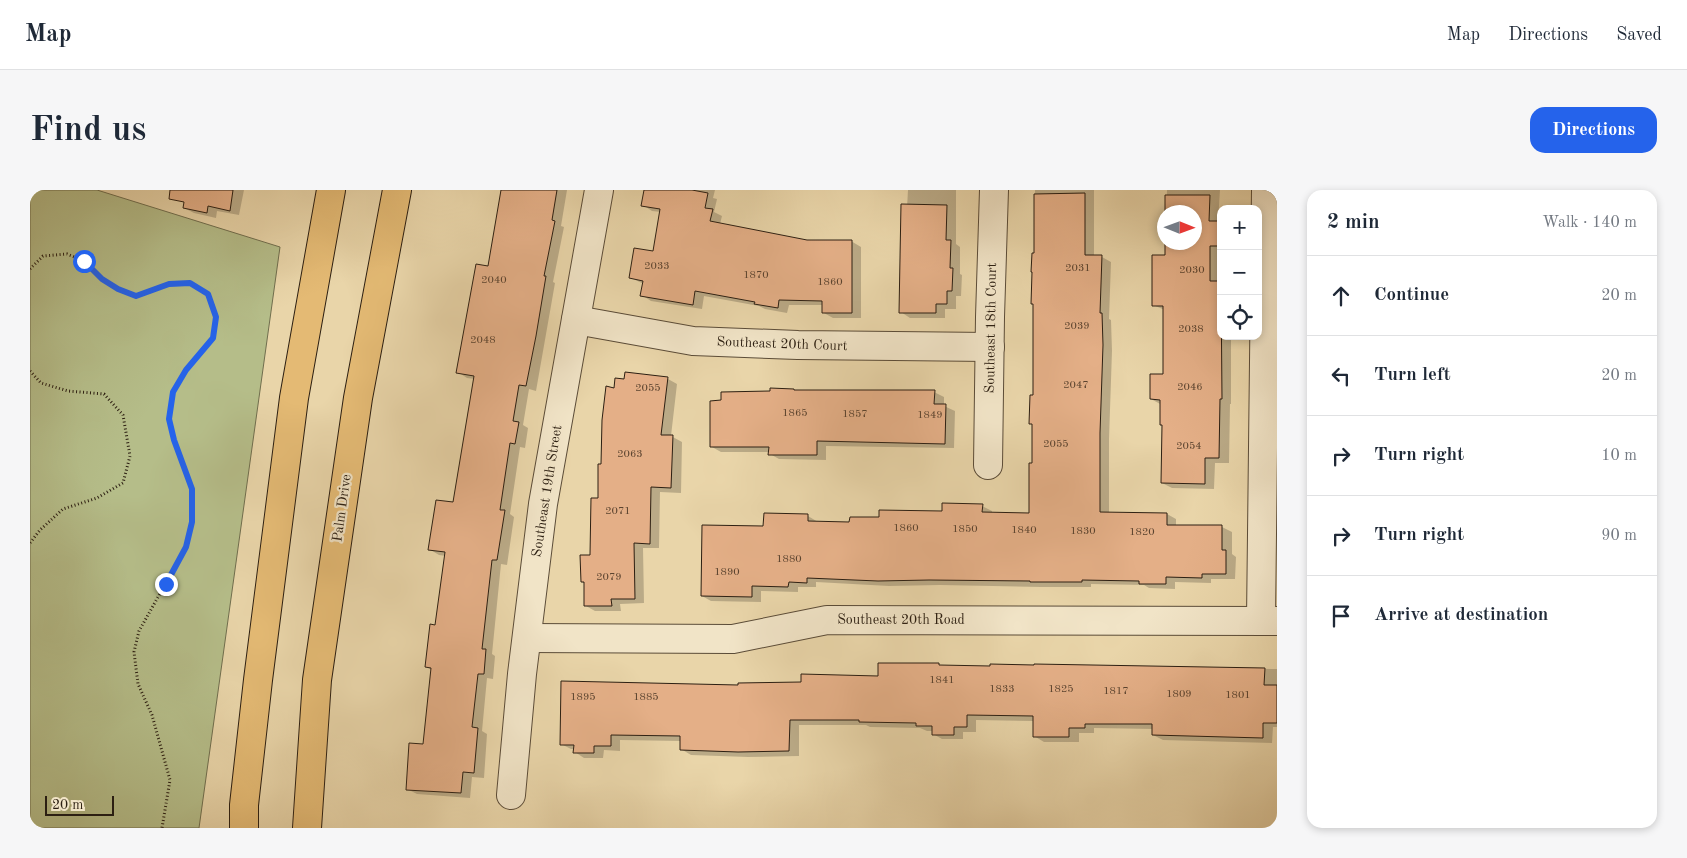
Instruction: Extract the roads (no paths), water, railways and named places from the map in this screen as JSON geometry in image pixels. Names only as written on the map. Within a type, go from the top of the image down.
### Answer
[{"type":"main road","points":[[244,828],[244,805],[258,680],[293,408],[331,190]]},
{"type":"main road","name":"Palm Drive","points":[[308,828],[317,680],[358,398],[397,190]]},
{"type":"street","name":"Southeast 19th Street","points":[[511,795],[543,504],[599,190]]},
{"type":"street","name":"Southeast 18th Court","points":[[988,465],[994,190]]},
{"type":"street","points":[[1266,190],[1270,466],[1269,621]]},
{"type":"street","name":"Southeast 20th Court","points":[[576,320],[693,341],[798,345],[990,347]]},
{"type":"street","name":"Southeast 20th Road","points":[[527,638],[733,639],[826,620],[1269,621]]}]
